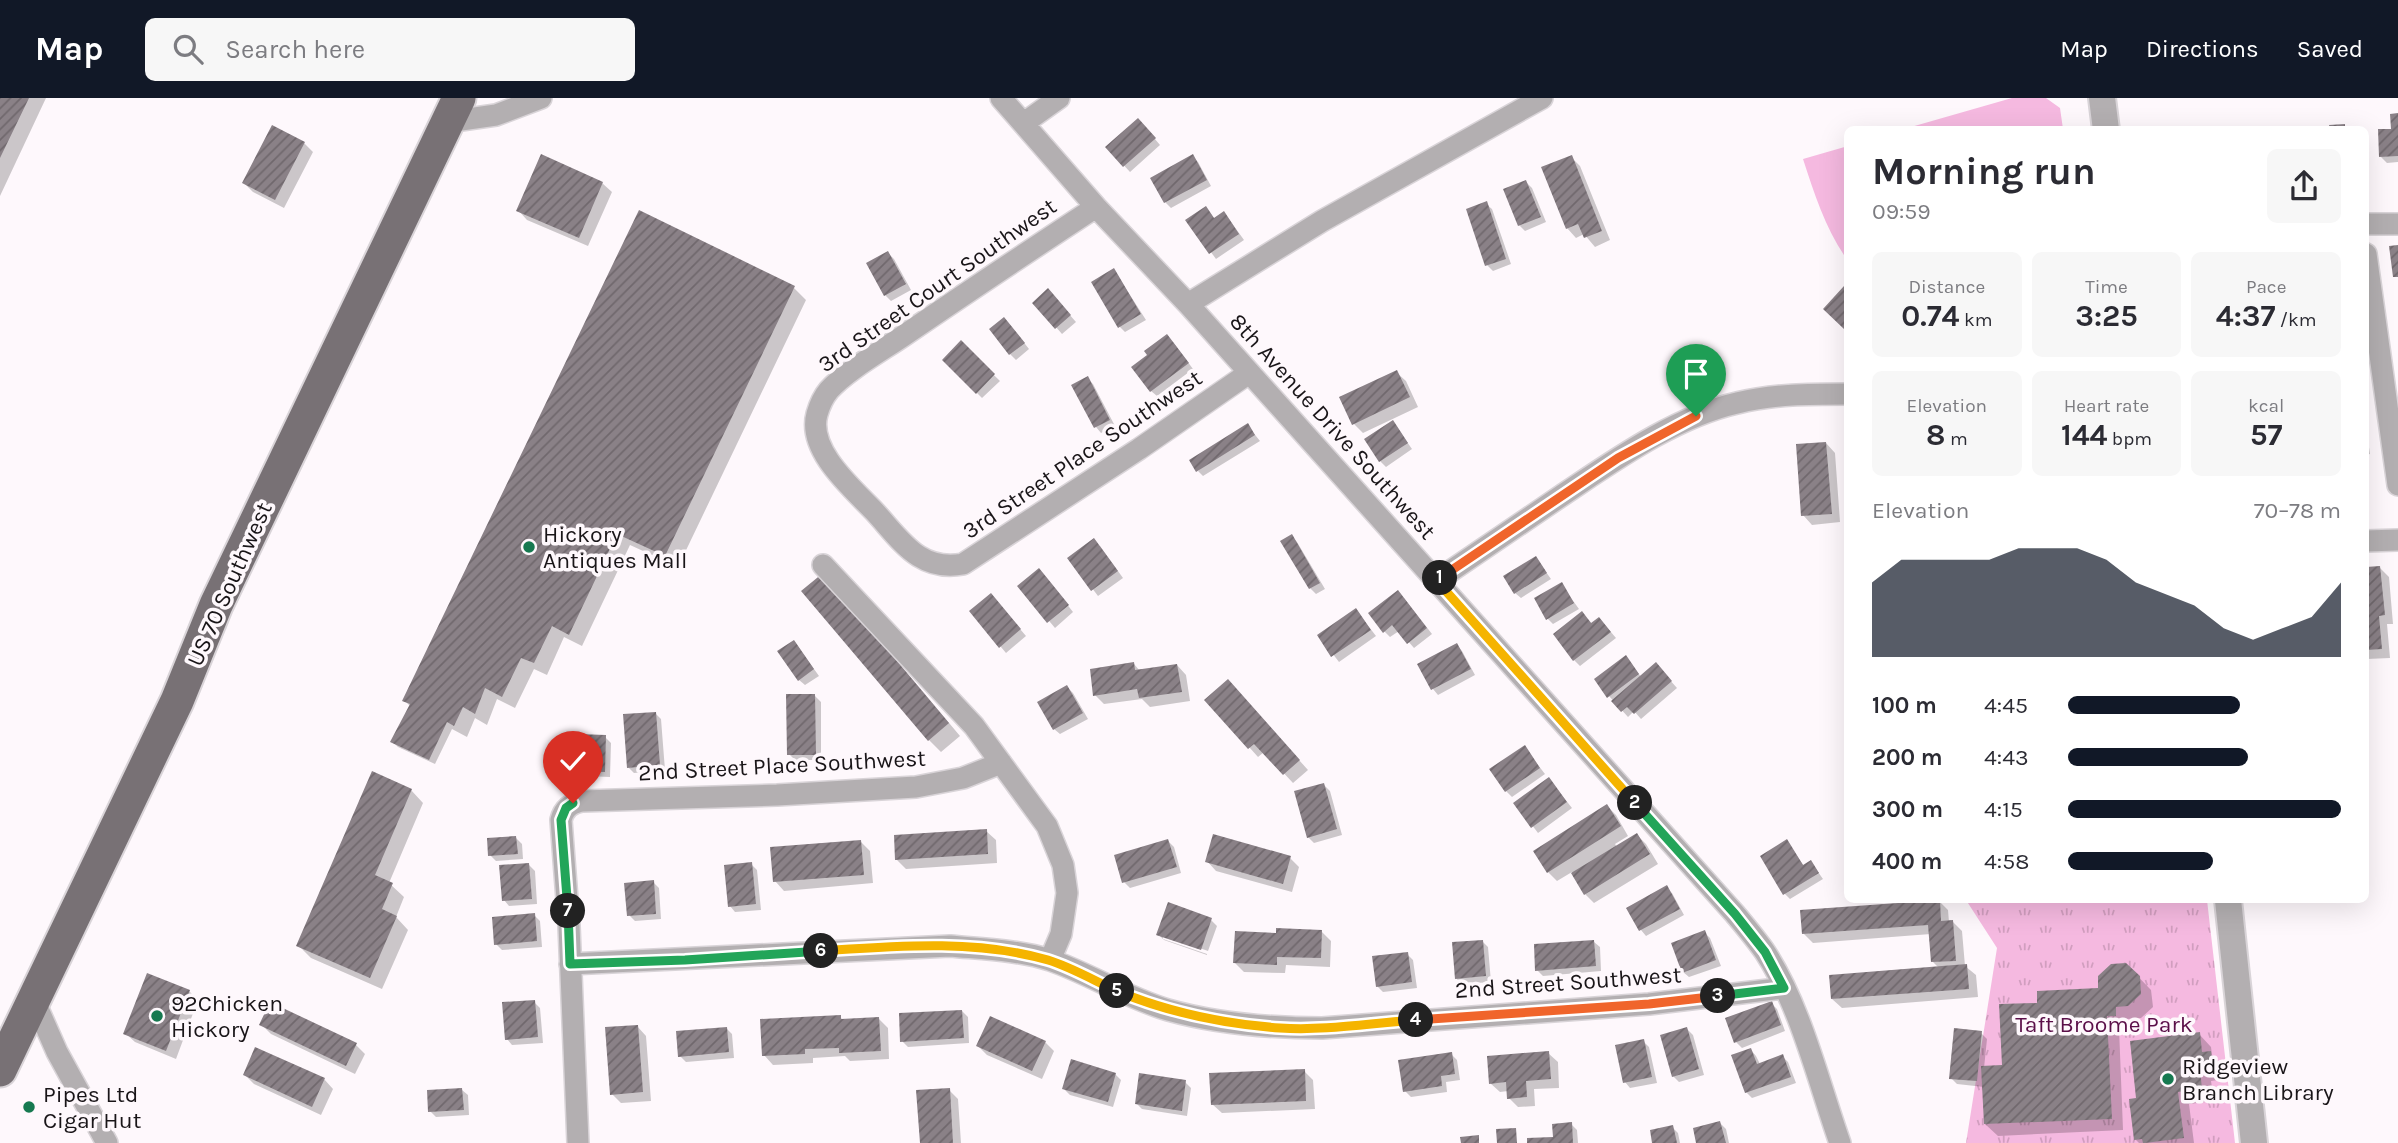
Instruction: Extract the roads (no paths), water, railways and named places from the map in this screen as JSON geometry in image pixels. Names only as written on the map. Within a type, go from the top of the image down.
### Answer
[{"type":"main road","name":"US 70 Southwest","points":[[0,1070],[177,701],[216,605],[453,110]]},
{"type":"street","points":[[453,110],[496,115],[541,98]]},
{"type":"street","name":"8th Avenue Drive Southwest","points":[[1001,98],[1096,207],[1188,304],[1735,914],[1765,952],[1784,988],[1840,1143]]},
{"type":"street","points":[[1024,123],[1059,98]]},
{"type":"street","points":[[1188,304],[1322,221],[1542,98]]},
{"type":"street","points":[[2102,98],[2106,126]]},
{"type":"street","name":"3rd Street Court Southwest","points":[[817,415],[828,391],[859,366],[1096,207]]},
{"type":"street","points":[[2369,224],[2398,224]]},
{"type":"street","points":[[2369,276],[2398,485]]},
{"type":"street","name":"3rd Street Place Southwest","points":[[817,415],[822,450],[834,468],[916,556],[928,563],[949,567],[963,564],[1139,449],[1249,373]]},
{"type":"street","points":[[1436,580],[1618,458],[1696,416],[1734,403],[1761,398],[1844,394]]},
{"type":"street","points":[[2369,541],[2398,540]]},
{"type":"street","points":[[823,565],[974,726],[1047,827],[1063,865],[1066,907],[1061,934],[1050,960]]},
{"type":"street","name":"2nd Street Place Southwest","points":[[570,964],[561,820],[566,808],[573,803],[916,787],[963,778],[1000,763]]},
{"type":"street","points":[[2228,903],[2254,1143]]},
{"type":"street","name":"2nd Street Southwest","points":[[570,964],[950,946],[1050,960],[1119,992],[1168,1010],[1221,1022],[1282,1028],[1322,1028],[1649,1004],[1784,988]]},
{"type":"street","points":[[570,964],[578,1143]]},
{"type":"street","points":[[34,1000],[57,1052],[107,1143]]},
{"type":"place","name":"Hickory Antiques Mall","points":[[529,547]]},
{"type":"place","name":"92Chicken Hickory","points":[[157,1016]]},
{"type":"place","name":"Ridgeview Branch Library","points":[[2168,1079]]},
{"type":"place","name":"Pipes Ltd Cigar Hut","points":[[29,1107]]},
{"type":"park label","name":"Taft Broome Park","points":[[2104,1024]]}]
